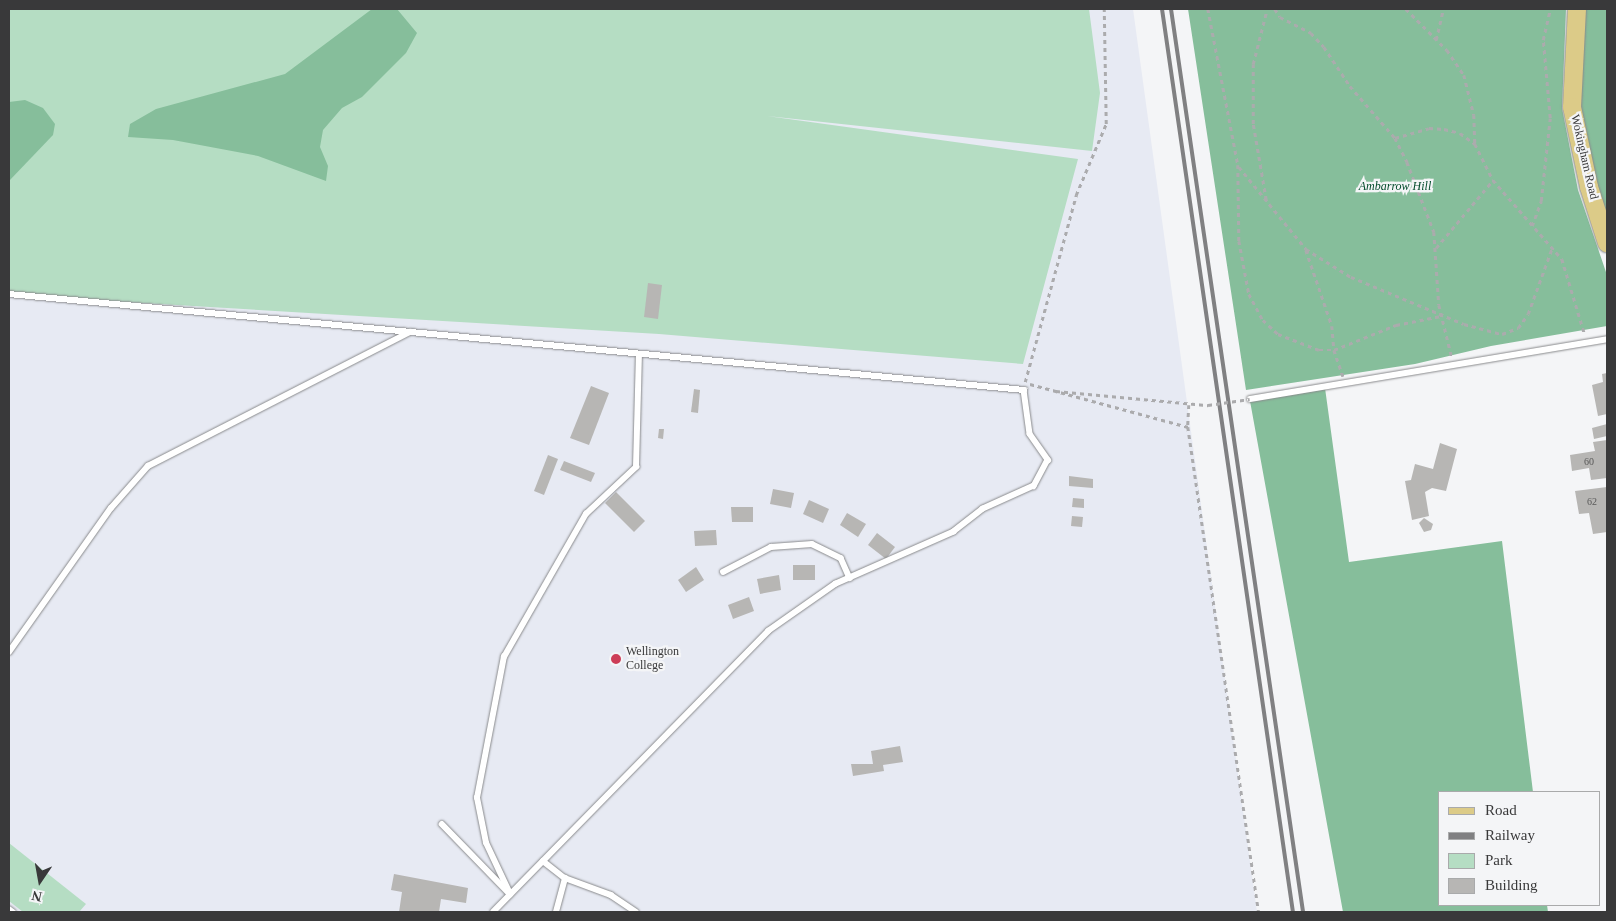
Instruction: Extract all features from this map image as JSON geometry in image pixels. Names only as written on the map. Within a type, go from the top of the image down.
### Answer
[{"type":"main road","name":"Wokingham Road","points":[[1577,9],[1572,107],[1589,187],[1607,243]]},
{"type":"lane","points":[[9,294],[1024,390],[1030,434],[1048,460],[1034,486],[982,509],[954,532],[850,578],[769,631],[494,912]]},
{"type":"lane","points":[[9,652],[111,508],[148,466],[410,332]]},
{"type":"lane","points":[[1250,399],[1346,385],[1607,338]]},
{"type":"lane","points":[[510,894],[486,842],[478,798],[504,657],[586,514],[636,467],[639,355]]},
{"type":"lane","points":[[723,572],[771,547],[812,544],[841,558],[850,578]]},
{"type":"lane","points":[[442,824],[510,894]]},
{"type":"lane","points":[[543,861],[565,878],[611,895],[636,912]]},
{"type":"lane","points":[[556,912],[565,878]]},
{"type":"lane","points":[[9,909],[13,912]]},
{"type":"path","points":[[1104,9],[1106,124],[1073,204],[1025,382],[1046,390],[1188,427]]},
{"type":"path","points":[[1208,9],[1238,165],[1239,241],[1252,300],[1263,320],[1278,334],[1318,350],[1334,350],[1396,325],[1442,316]]},
{"type":"path","points":[[1266,9],[1253,64],[1253,124],[1266,202]]},
{"type":"path","points":[[1275,9],[1280,17],[1311,33],[1350,86],[1395,138],[1434,232],[1442,316],[1454,366]]},
{"type":"path","points":[[1406,9],[1447,50],[1469,88],[1475,144],[1492,180],[1562,258],[1587,342]]},
{"type":"path","points":[[1436,40],[1444,9]]},
{"type":"path","points":[[1532,226],[1541,201],[1550,118],[1543,40],[1550,9]]},
{"type":"path","points":[[1395,138],[1444,129],[1460,133],[1475,144]]},
{"type":"path","points":[[1238,165],[1266,202],[1306,249],[1351,277],[1442,316],[1502,334],[1518,328],[1528,314],[1552,248]]},
{"type":"path","points":[[1435,250],[1492,180]]},
{"type":"path","points":[[1306,249],[1332,326],[1334,350],[1346,385]]},
{"type":"path","points":[[1024,390],[1046,390],[1189,405],[1208,405],[1250,399]]},
{"type":"path","points":[[1189,405],[1188,427],[1259,912]]},
{"type":"shaded area","name":"Wellington College","points":[[9,9],[1133,9],[1257,912],[9,912]]},
{"type":"green space","points":[[9,9],[1089,9],[1100,93],[1092,151],[767,116],[1078,159],[1023,364],[659,334],[9,295]]},
{"type":"green space","points":[[372,9],[397,9],[417,33],[406,53],[362,97],[342,108],[323,130],[320,147],[328,166],[326,181],[258,156],[173,140],[128,137],[130,124],[156,109],[285,74]]},
{"type":"green space","name":"Ambarrow Hill","points":[[1188,9],[1566,9],[1562,108],[1578,190],[1607,275],[1607,326],[1491,346],[1415,364],[1246,390]]},
{"type":"green space","points":[[1577,9],[1607,9],[1607,243],[1572,107]]},
{"type":"green space","points":[[25,100],[43,108],[55,124],[53,135],[9,181],[9,102]]},
{"type":"green space","points":[[1325,388],[1349,562],[1502,541],[1533,791],[1438,791],[1438,906],[1547,906],[1548,912],[1343,912],[1250,401]]},
{"type":"green space","points":[[9,843],[86,904],[79,912],[23,912],[9,901]]},
{"type":"building","points":[[648,283],[662,285],[658,319],[644,317]]},
{"type":"building","points":[[1607,373],[1607,414],[1598,416],[1592,385],[1603,382],[1602,374]]},
{"type":"building","points":[[591,386],[609,393],[589,445],[570,438]]},
{"type":"building","points":[[694,389],[700,390],[698,413],[691,412]]},
{"type":"building","points":[[1607,424],[1607,436],[1594,439],[1592,428]]},
{"type":"building","points":[[659,429],[664,429],[663,439],[658,438]]},
{"type":"building","points":[[1607,440],[1607,478],[1591,480],[1589,468],[1572,471],[1570,455],[1595,451],[1593,442]]},
{"type":"building","points":[[1440,443],[1457,449],[1446,491],[1432,488],[1425,492],[1429,516],[1412,520],[1405,481],[1411,480],[1415,464],[1433,469]]},
{"type":"building","points":[[548,455],[558,459],[544,495],[534,491]]},
{"type":"building","points":[[564,461],[595,473],[591,482],[560,470]]},
{"type":"building","points":[[1069,476],[1093,479],[1093,488],[1069,486]]},
{"type":"building","points":[[1607,487],[1607,532],[1593,534],[1589,513],[1579,514],[1575,491]]},
{"type":"building","points":[[773,489],[794,493],[791,508],[770,504]]},
{"type":"building","points":[[616,492],[645,521],[634,532],[605,503]]},
{"type":"building","points":[[1073,498],[1084,499],[1084,508],[1072,507]]},
{"type":"building","points":[[809,500],[829,509],[823,523],[803,514]]},
{"type":"building","points":[[731,507],[753,507],[753,522],[732,522]]},
{"type":"building","points":[[847,513],[866,524],[858,537],[840,525]]},
{"type":"building","points":[[1072,516],[1083,517],[1082,527],[1071,526]]},
{"type":"building","points":[[1424,518],[1433,524],[1431,530],[1424,532],[1419,523]]},
{"type":"building","points":[[716,530],[717,545],[695,546],[694,531]]},
{"type":"building","points":[[877,533],[895,547],[886,559],[868,545]]},
{"type":"building","points":[[793,565],[815,565],[815,580],[793,580]]},
{"type":"building","points":[[696,567],[704,580],[686,592],[678,580]]},
{"type":"building","points":[[779,575],[781,590],[760,594],[757,579]]},
{"type":"building","points":[[749,597],[754,611],[733,619],[728,605]]},
{"type":"building","points":[[900,746],[903,762],[883,765],[884,771],[853,776],[851,764],[873,764],[871,751]]},
{"type":"building","points":[[394,874],[468,888],[466,903],[441,899],[439,912],[399,912],[402,892],[391,890]]},
{"type":"railway","points":[[1162,9],[1293,912]]},
{"type":"railway","points":[[1171,9],[1303,912]]},
{"type":"place","name":"Wellington College","points":[[616,659]]}]
